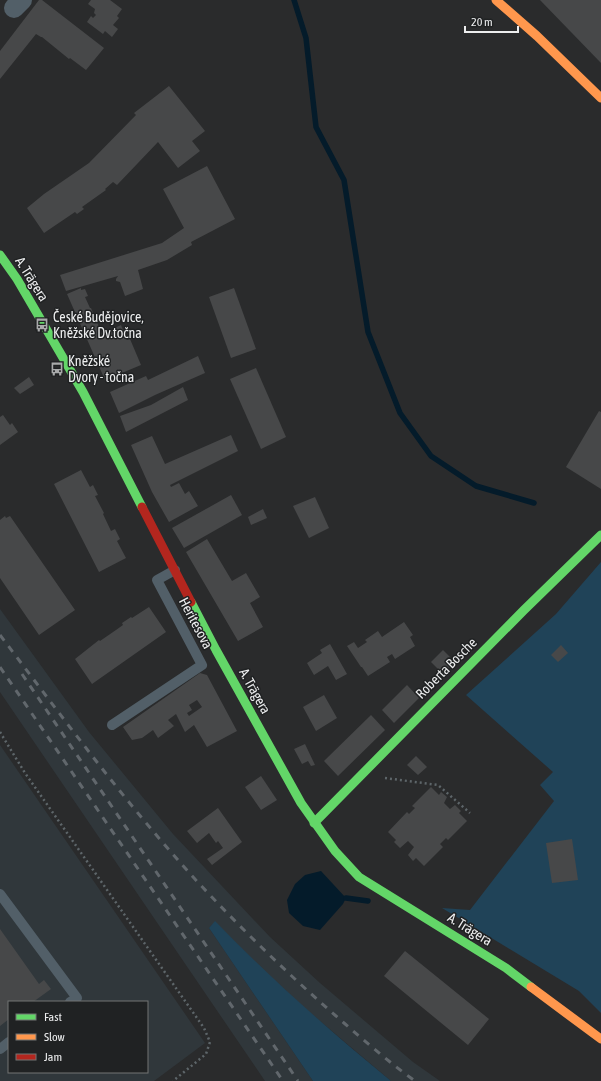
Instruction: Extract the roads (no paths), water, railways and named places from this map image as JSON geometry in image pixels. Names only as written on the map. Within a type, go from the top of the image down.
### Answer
[{"type":"street","points":[[496,0],[537,36],[601,98]]},
{"type":"street","name":"A. Trägera","points":[[0,255],[9,266],[83,392],[224,664],[301,803],[335,851],[359,877],[506,968],[601,1039]]},
{"type":"street","name":"Roberta Bosche","points":[[314,823],[524,610],[601,535]]},
{"type":"lane","points":[[0,273],[9,266]]},
{"type":"lane","name":"Heritesova","points":[[112,725],[202,666],[157,580],[175,570]]},
{"type":"lane","points":[[0,894],[76,998],[72,1001]]},
{"type":"lane","points":[[0,1049],[8,1043]]},
{"type":"waterway","points":[[294,0],[306,38],[316,127],[344,180],[368,332],[400,413],[431,456],[476,486],[534,503]]},
{"type":"waterway","points":[[346,898],[368,901]]},
{"type":"railway","points":[[0,635],[118,789],[194,878],[248,934],[324,1006],[415,1081]]},
{"type":"railway","points":[[0,667],[283,1081]]},
{"type":"railway","points":[[22,674],[298,1081]]},
{"type":"place","name":"České Budějovice, Kněžské Dv.točna","points":[[42,325]]},
{"type":"place","name":"Kněžské Dvory - točna","points":[[57,369]]}]
